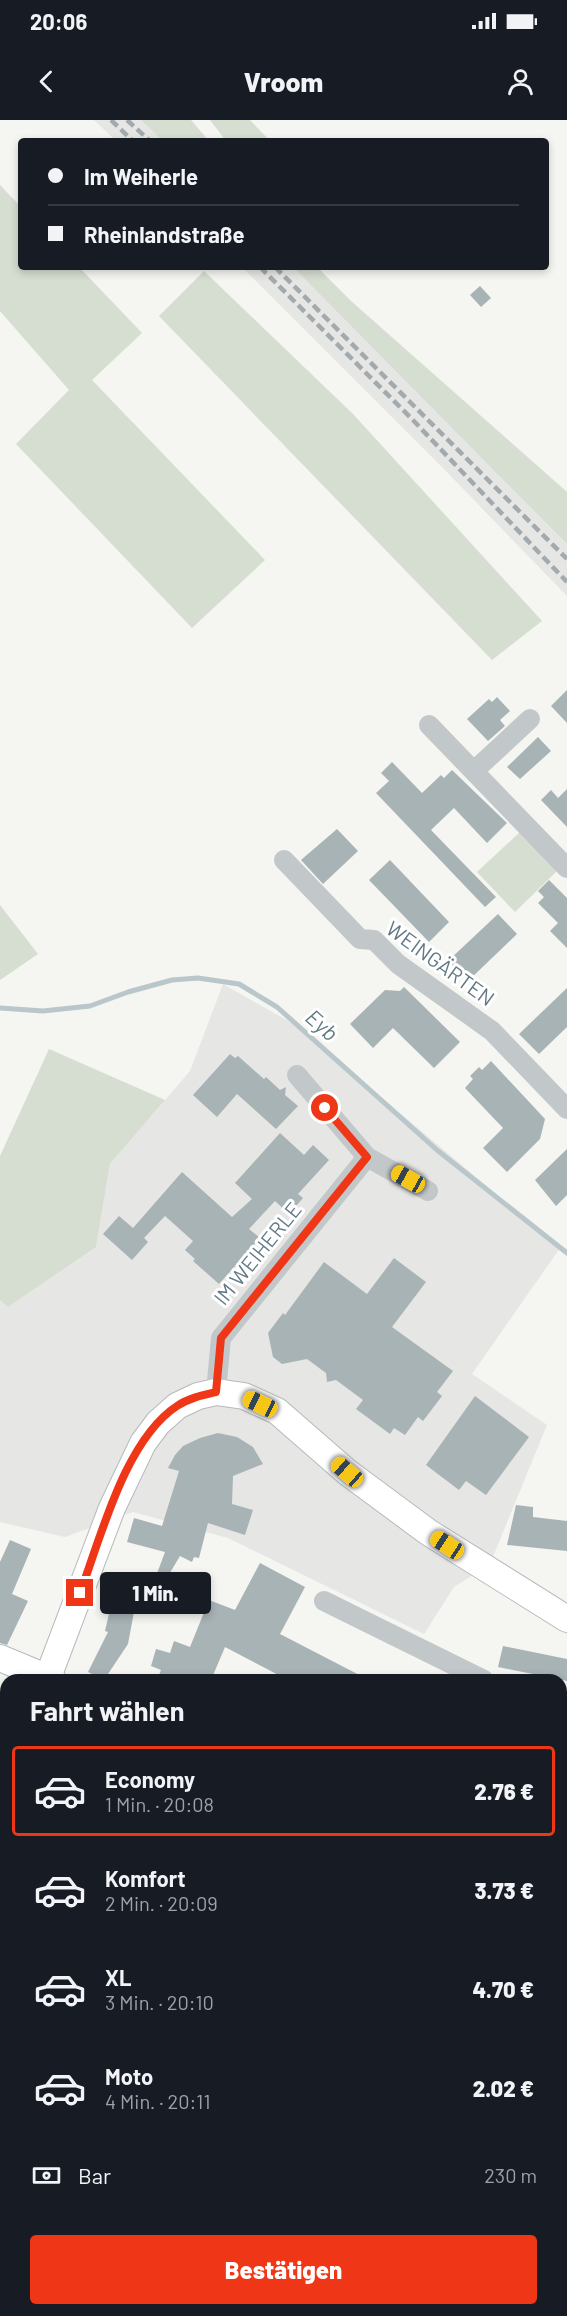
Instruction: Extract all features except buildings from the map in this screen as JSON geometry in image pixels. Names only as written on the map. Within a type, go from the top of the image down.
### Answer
[{"type":"main road","points":[[51,1674],[112,1508],[143,1443],[158,1423],[177,1406],[198,1396],[216,1392],[244,1396],[277,1412],[347,1472],[428,1532],[567,1619]]},
{"type":"main road","points":[[0,1658],[37,1674]]},
{"type":"street","points":[[475,770],[530,718]]},
{"type":"street","points":[[429,725],[566,866]]},
{"type":"street","name":"WEINGÄRTEN","points":[[284,860],[360,939],[374,940],[398,964],[492,1031],[567,1109]]},
{"type":"street","points":[[297,1075],[367,1157],[428,1191]]},
{"type":"street","name":"IM WEIHERLE","points":[[216,1392],[221,1338],[367,1157]]},
{"type":"street","points":[[324,1601],[472,1674]]},
{"type":"shaded area","points":[[94,120],[141,120],[160,138],[113,138]]},
{"type":"shaded area","points":[[141,120],[191,120],[206,138],[160,138]]},
{"type":"shaded area","points":[[210,120],[250,120],[267,138],[224,138]]},
{"type":"shaded area","points":[[0,185],[18,204],[18,270],[82,270],[142,333],[92,380],[265,560],[192,628],[16,444],[69,390],[0,311]]},
{"type":"shaded area","points":[[245,270],[296,270],[461,435],[567,544],[567,596]]},
{"type":"shaded area","points":[[296,270],[320,270],[351,301],[567,492],[567,544]]},
{"type":"shaded area","points":[[204,271],[353,414],[542,621],[492,660],[159,316]]},
{"type":"shaded area","points":[[520,832],[557,871],[515,912],[477,872]]},
{"type":"shaded area","points":[[0,905],[38,954],[0,980]]},
{"type":"shaded area","points":[[223,984],[297,1026],[560,1248],[472,1374],[547,1425],[490,1564],[454,1587],[424,1634],[228,1538],[133,1512],[65,1537],[0,1522],[0,1300],[8,1307],[96,1247],[110,1164],[190,1071]]},
{"type":"shaded area","points":[[49,1049],[165,1100],[110,1164],[96,1247],[8,1307],[0,1300],[0,1156]]},
{"type":"waterway","name":"Eyb","points":[[0,1008],[43,1011],[90,1006],[128,992],[172,980],[198,978],[239,984],[277,1007],[437,1150],[567,1253]]},
{"type":"railway","points":[[111,120],[130,138]]},
{"type":"railway","points":[[127,120],[147,138]]},
{"type":"railway","points":[[263,270],[410,417],[567,582]]},
{"type":"railway","points":[[278,270],[567,559]]},
{"type":"route","points":[[80,1593],[127,1472],[143,1443],[158,1423],[177,1406],[198,1396],[216,1392],[221,1338],[367,1157],[325,1108]]}]
